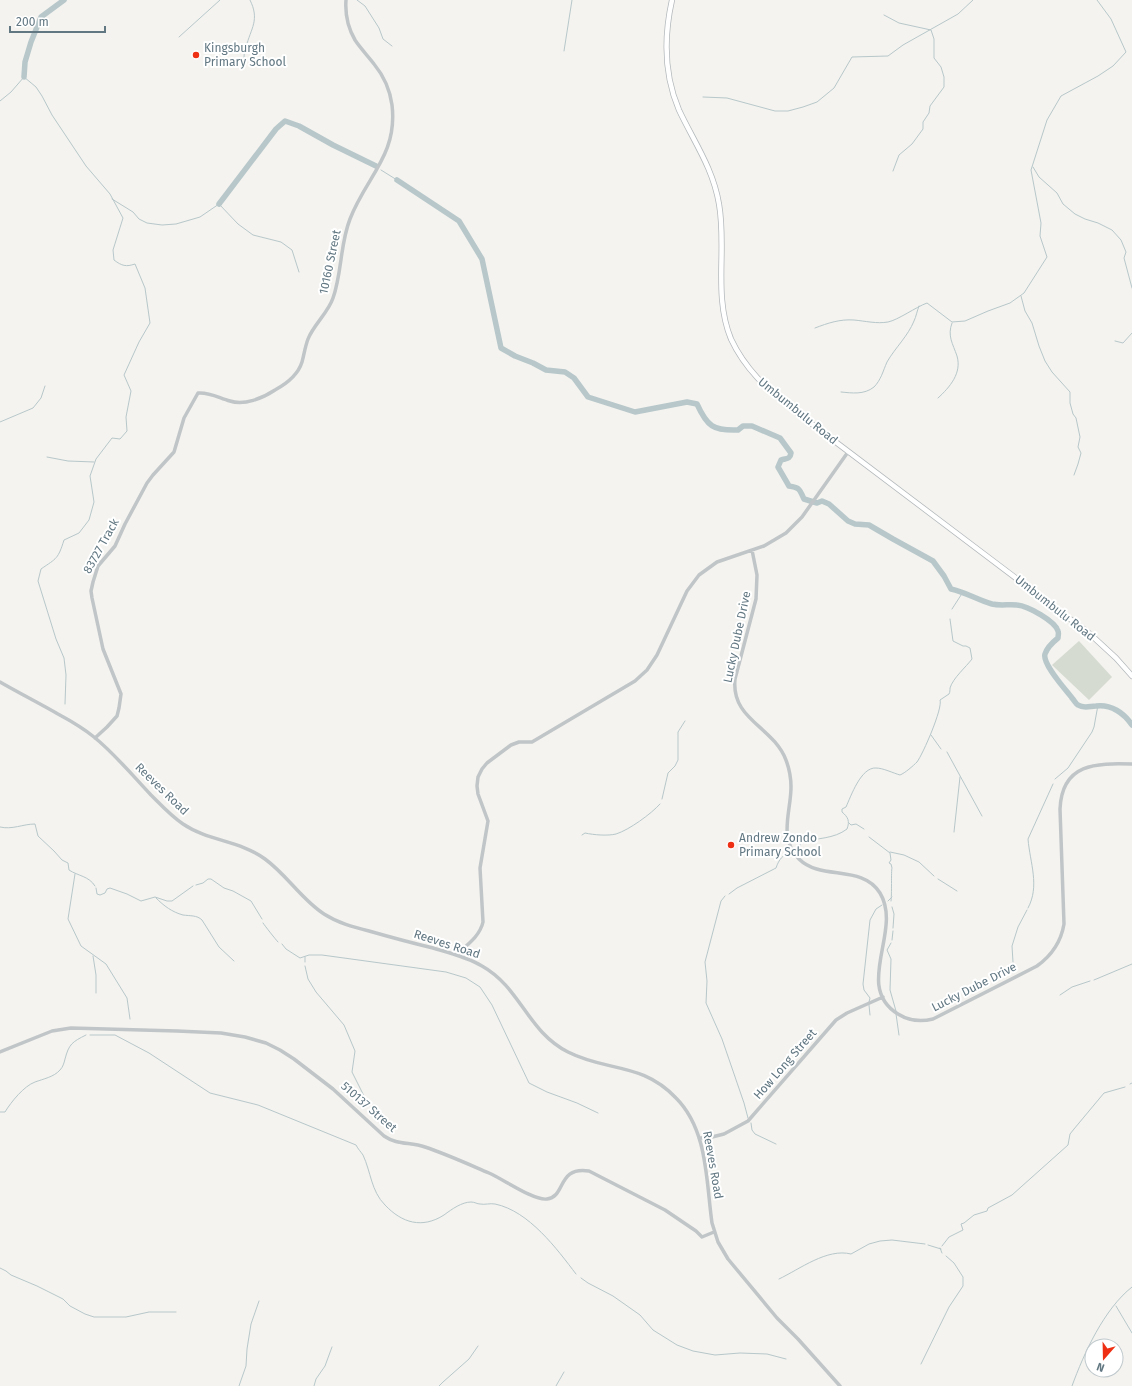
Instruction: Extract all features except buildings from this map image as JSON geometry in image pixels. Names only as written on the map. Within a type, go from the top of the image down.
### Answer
[{"type":"main road","name":"Umbumbulu Road","points":[[672,0],[667,31],[668,69],[670,82],[679,109],[706,162],[717,195],[721,219],[721,298],[729,333],[738,352],[750,371],[775,395],[848,452],[1090,634],[1108,650],[1132,676]]},
{"type":"street","name":"10160 Street","points":[[198,393],[209,394],[234,402],[255,400],[276,390],[298,371],[309,338],[334,297],[350,219],[387,149],[393,119],[390,96],[380,72],[360,47],[352,34],[346,13],[346,0]]},
{"type":"street","name":"83727 Track","points":[[95,738],[117,716],[120,694],[103,649],[92,598],[91,591],[93,582],[98,566],[115,546],[144,487],[150,478],[174,452],[184,418],[198,393]]},
{"type":"street","points":[[456,955],[477,935],[483,922],[480,868],[488,820],[479,797],[477,786],[479,774],[484,766],[511,745],[523,742],[532,742],[635,682],[647,670],[658,655],[687,591],[699,575],[717,562],[752,550],[773,541],[786,533],[802,517],[812,504],[848,452]]},
{"type":"street","name":"Lucky Dube Drive","points":[[752,550],[757,575],[756,599],[737,672],[735,685],[736,696],[740,706],[747,716],[774,740],[786,759],[791,786],[786,832],[796,856],[803,863],[816,869],[857,876],[865,879],[878,890],[884,901],[887,908],[887,918],[878,980],[883,997],[891,1008],[903,1017],[914,1020],[929,1020],[950,1012],[1036,966],[1047,958],[1059,940],[1064,924],[1060,809],[1061,797],[1065,787],[1075,774],[1089,766],[1132,764]]},
{"type":"street","name":"Reeves Road","points":[[0,682],[74,723],[95,738],[177,820],[196,831],[238,845],[260,855],[274,866],[309,902],[326,915],[348,925],[456,955],[478,963],[493,972],[502,980],[537,1028],[549,1040],[562,1049],[579,1057],[641,1074],[666,1088],[680,1101],[687,1111],[700,1138],[714,1232],[724,1254],[776,1318],[805,1347],[840,1386]]},
{"type":"street","name":"How Long Street","points":[[700,1138],[708,1138],[724,1134],[748,1121],[836,1020],[847,1012],[883,997]]},
{"type":"street","name":"510137 Street","points":[[0,1052],[52,1031],[71,1028],[221,1033],[245,1037],[270,1045],[294,1059],[333,1089],[384,1136],[392,1141],[426,1147],[489,1173],[520,1190],[545,1199],[552,1198],[557,1194],[564,1180],[571,1173],[589,1171],[665,1210],[696,1231],[702,1237],[714,1232]]},
{"type":"shaded area","points":[[1079,641],[1112,677],[1089,700],[1052,665]]},
{"type":"waterway","points":[[24,77],[25,62],[41,17],[64,0]]},
{"type":"waterway","points":[[179,37],[220,0]]},
{"type":"waterway","points":[[244,60],[245,50],[254,24],[254,13],[250,0]]},
{"type":"waterway","points":[[357,0],[365,6],[379,28],[383,39],[392,46]]},
{"type":"waterway","points":[[564,51],[572,0]]},
{"type":"waterway","points":[[703,97],[727,98],[775,111],[788,111],[817,102],[834,88],[852,57],[888,56],[903,45],[958,14],[973,0]]},
{"type":"waterway","points":[[815,328],[844,320],[884,323],[897,319],[927,303],[952,322],[965,321],[1010,303],[1024,293],[1047,257],[1040,236],[1041,223],[1031,170],[1047,120],[1061,96],[1113,66],[1126,52],[1111,19],[1097,0]]},
{"type":"waterway","points":[[884,15],[899,23],[931,30],[934,39],[934,58],[941,67],[944,77],[944,87],[930,106],[929,113],[923,122],[923,129],[912,144],[899,155],[893,171]]},
{"type":"waterway","points":[[0,101],[11,92],[24,77],[36,87],[52,115],[86,166],[110,194],[123,218],[113,250],[114,260],[119,264],[124,265],[135,264],[145,288],[150,323],[139,342],[124,375],[131,391],[126,417],[127,431],[120,439],[112,438],[96,459],[90,476],[94,502],[89,520],[79,533],[64,540],[56,558],[41,569],[38,581],[56,639],[64,658],[66,675],[65,704]]},
{"type":"waterway","points":[[219,204],[276,129],[285,121],[299,126],[376,166]]},
{"type":"waterway","points":[[1033,167],[1039,177],[1057,193],[1063,204],[1075,214],[1112,230],[1121,240],[1126,252],[1124,258],[1132,288]]},
{"type":"waterway","points":[[381,170],[397,180]]},
{"type":"waterway","points":[[397,180],[459,221],[482,259],[501,348],[546,370],[565,372],[574,378],[588,397],[635,412],[687,402],[697,404],[704,417],[712,426],[729,430],[738,430],[743,426],[752,426],[780,438],[791,453],[789,458],[781,460],[778,467],[789,486],[796,487],[804,499],[817,503],[822,501],[829,504],[848,521],[855,524],[869,525],[933,561],[951,589],[992,604],[1022,606],[1047,619],[1056,627],[1058,631],[1058,638],[1050,645],[1045,654],[1047,664],[1055,677],[1078,705],[1082,707],[1107,706],[1121,713],[1132,725]]},
{"type":"waterway","points":[[112,199],[133,212],[139,219],[147,223],[162,225],[176,224],[200,217],[219,204],[238,224],[253,235],[281,242],[292,250],[299,272]]},
{"type":"waterway","points":[[1021,296],[1025,311],[1032,323],[1045,361],[1052,372],[1070,392],[1070,403],[1073,414],[1076,418],[1080,437],[1078,447],[1081,453],[1074,475]]},
{"type":"waterway","points":[[841,392],[862,392],[870,390],[874,387],[887,362],[905,337],[915,319],[919,306]]},
{"type":"waterway","points":[[938,398],[951,384],[958,368],[957,356],[950,336],[952,323]]},
{"type":"waterway","points":[[1115,341],[1123,343],[1132,333]]},
{"type":"waterway","points":[[0,422],[33,408],[41,398],[45,386]]},
{"type":"waterway","points":[[47,457],[68,461],[94,462]]},
{"type":"waterway","points":[[952,609],[963,592]]},
{"type":"waterway","points":[[798,850],[801,842],[837,835],[847,829],[848,819],[842,812],[842,809],[846,807],[857,783],[866,772],[871,769],[879,768],[900,775],[917,762],[936,721],[939,712],[940,700],[949,694],[954,680],[972,659],[970,648],[953,641],[950,619]]},
{"type":"waterway","points":[[1055,779],[1068,768],[1092,732],[1098,705]]},
{"type":"waterway","points":[[662,799],[668,773],[675,766],[678,760],[678,732],[685,721]]},
{"type":"waterway","points":[[931,735],[941,749]]},
{"type":"waterway","points":[[947,752],[982,816]]},
{"type":"waterway","points":[[954,832],[960,777]]},
{"type":"waterway","points":[[1028,908],[1032,900],[1034,883],[1028,839],[1053,784]]},
{"type":"waterway","points":[[582,835],[585,833],[597,835],[616,834],[640,821],[660,804]]},
{"type":"waterway","points":[[849,823],[851,825],[856,824],[864,829]]},
{"type":"waterway","points":[[0,827],[9,828],[35,824],[38,836],[62,860],[68,863],[69,870],[87,878],[95,886]]},
{"type":"waterway","points":[[869,837],[890,853],[891,860],[889,863],[891,864],[892,868],[891,901]]},
{"type":"waterway","points":[[729,894],[737,888],[776,868],[778,862],[791,851]]},
{"type":"waterway","points":[[890,852],[904,855],[919,862],[934,876]]},
{"type":"waterway","points":[[75,874],[68,919],[81,946],[106,964],[127,998],[130,1019]]},
{"type":"waterway","points":[[196,885],[211,879],[224,888],[233,891],[251,901],[262,919]]},
{"type":"waterway","points":[[938,879],[957,891]]},
{"type":"waterway","points":[[96,888],[97,894],[100,895],[105,893],[107,889],[110,888],[141,901],[155,897],[172,901],[193,886]]},
{"type":"waterway","points":[[725,896],[721,901],[705,962],[707,981],[706,1003],[722,1039],[748,1118]]},
{"type":"waterway","points":[[888,901],[892,897]]},
{"type":"waterway","points":[[156,898],[175,912],[200,918],[219,947],[234,961]]},
{"type":"waterway","points":[[869,1002],[870,998],[864,990],[863,984],[870,920],[876,909],[882,905]]},
{"type":"waterway","points":[[892,907],[894,914],[893,928]]},
{"type":"waterway","points":[[1013,962],[1012,946],[1018,927],[1027,910]]},
{"type":"waterway","points":[[263,923],[278,942]]},
{"type":"waterway","points":[[892,940],[893,931]]},
{"type":"waterway","points":[[891,943],[887,950],[891,959],[890,990],[896,1011]]},
{"type":"waterway","points":[[282,944],[286,949],[300,958],[309,955],[322,955],[446,972],[466,978],[480,987],[492,1005],[529,1083],[598,1113]]},
{"type":"waterway","points":[[93,956],[96,975],[96,993]]},
{"type":"waterway","points":[[305,957],[305,962]]},
{"type":"waterway","points":[[1094,980],[1132,964]]},
{"type":"waterway","points":[[305,966],[308,979],[316,992],[344,1025],[355,1051],[352,1072],[368,1104]]},
{"type":"waterway","points":[[1060,995],[1072,987],[1090,981]]},
{"type":"waterway","points":[[869,1005],[870,1015]]},
{"type":"waterway","points":[[896,1014],[899,1035]]},
{"type":"waterway","points":[[0,1112],[5,1112],[14,1099],[31,1084],[48,1078],[58,1072],[63,1066],[66,1054],[70,1047],[74,1042],[86,1035]]},
{"type":"waterway","points":[[90,1035],[115,1035],[149,1053],[210,1093],[258,1105],[356,1145],[366,1161],[374,1188],[380,1200],[398,1216],[405,1220],[420,1223],[428,1222],[444,1215],[457,1206],[468,1202],[478,1204],[495,1204],[507,1208],[519,1214],[541,1232],[576,1274]]},
{"type":"waterway","points":[[942,1246],[949,1237],[963,1230],[961,1224],[974,1215],[987,1211],[988,1208],[1012,1195],[1068,1145],[1070,1134],[1104,1093],[1125,1087]]},
{"type":"waterway","points":[[751,1123],[752,1130],[755,1134],[776,1144]]},
{"type":"waterway","points":[[779,1279],[814,1260],[833,1254],[851,1254],[869,1244],[880,1241],[892,1240],[925,1244]]},
{"type":"waterway","points":[[928,1245],[941,1249]]},
{"type":"waterway","points":[[940,1248],[942,1253]]},
{"type":"waterway","points":[[921,1364],[949,1307],[963,1286],[963,1277],[954,1263],[946,1256]]},
{"type":"waterway","points":[[0,1268],[11,1275],[63,1299],[70,1306],[94,1317],[126,1317],[149,1312],[176,1312]]},
{"type":"waterway","points":[[581,1278],[613,1296],[640,1315],[653,1330],[677,1345],[693,1351],[715,1355],[740,1353],[767,1354],[786,1359]]},
{"type":"waterway","points":[[1072,1386],[1082,1360],[1096,1332],[1112,1307],[1132,1287]]},
{"type":"waterway","points":[[239,1386],[246,1366],[251,1324],[259,1301]]},
{"type":"waterway","points":[[1116,1306],[1132,1333]]},
{"type":"waterway","points":[[439,1386],[469,1359],[478,1346]]},
{"type":"waterway","points":[[314,1386],[316,1379],[325,1366],[332,1347]]},
{"type":"waterway","points":[[556,1386],[564,1372]]},
{"type":"place","name":"Kingsburgh Primary School","points":[[196,55]]},
{"type":"place","name":"Andrew Zondo Primary School","points":[[731,845]]}]
